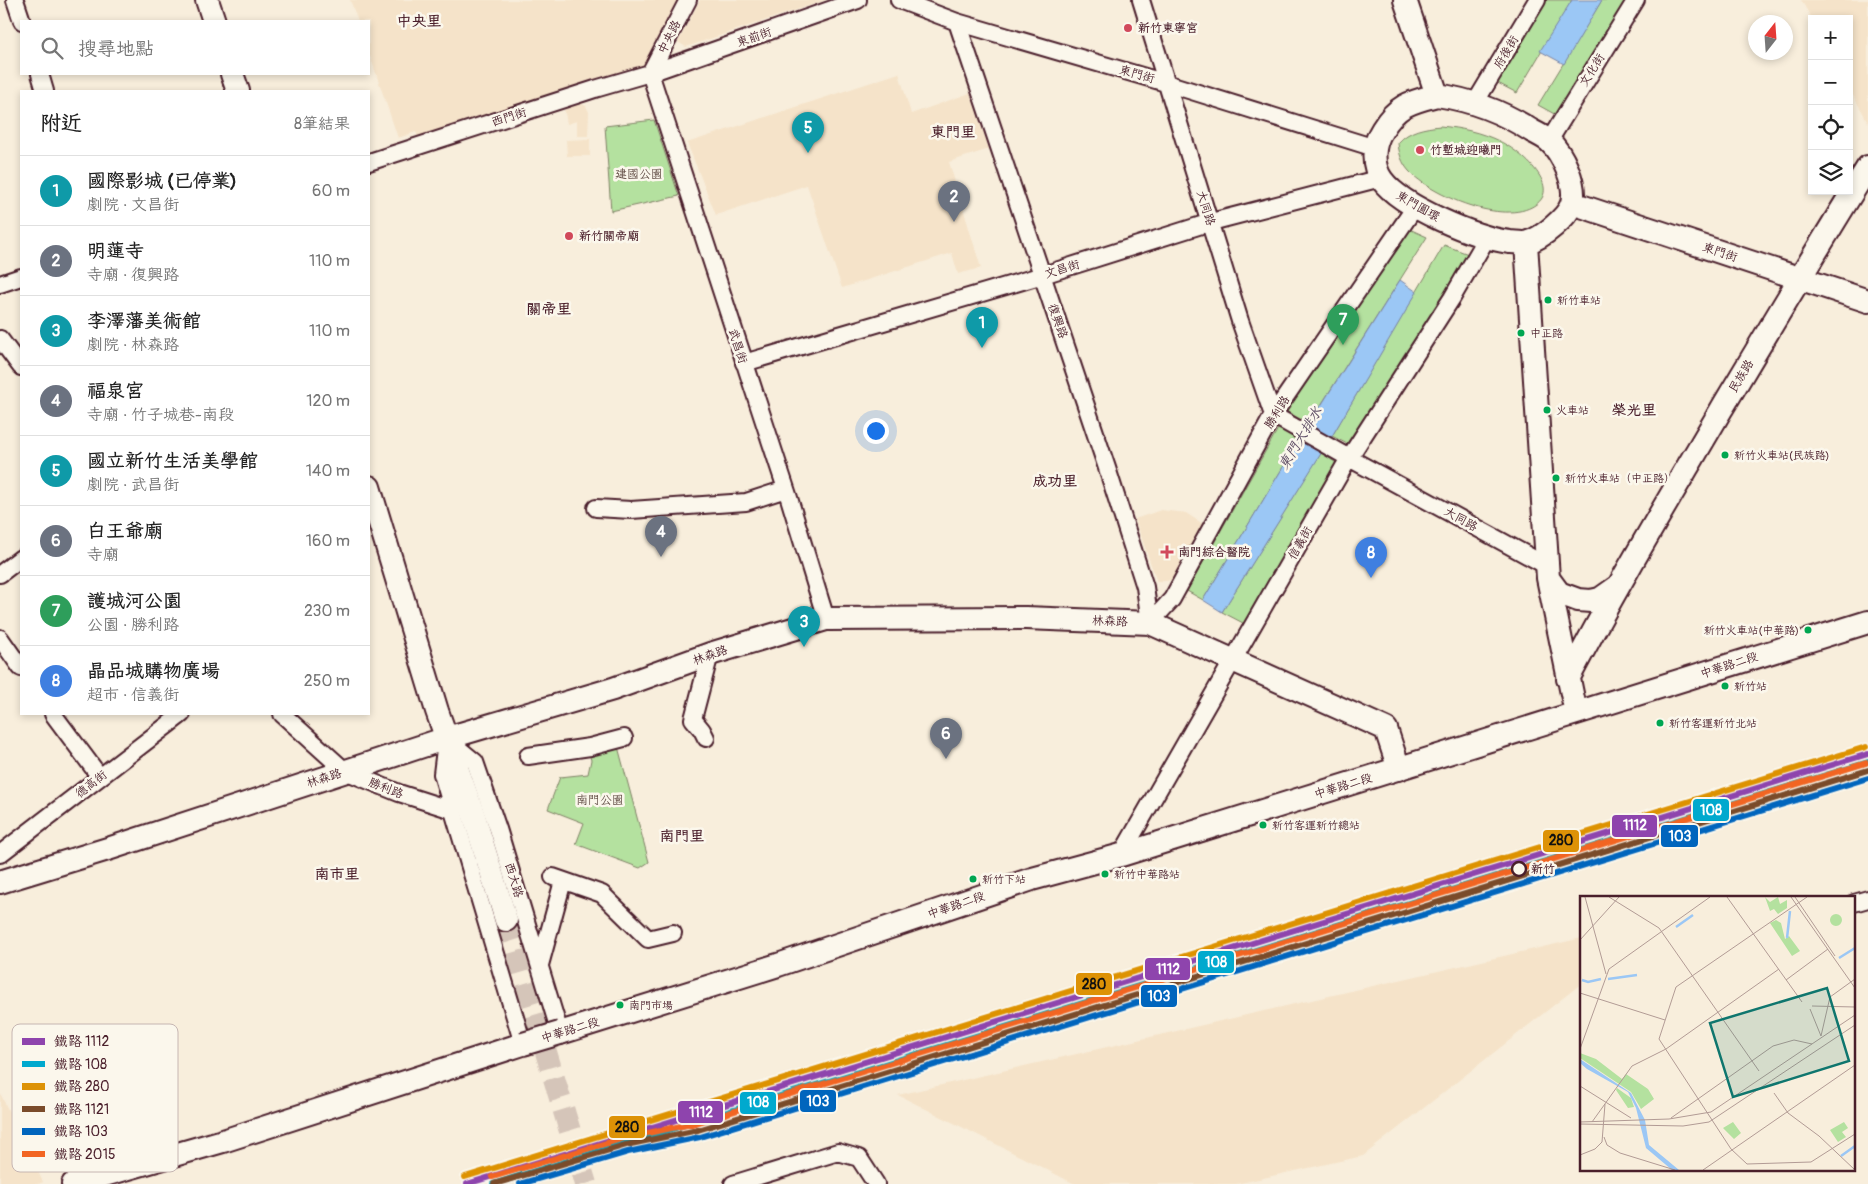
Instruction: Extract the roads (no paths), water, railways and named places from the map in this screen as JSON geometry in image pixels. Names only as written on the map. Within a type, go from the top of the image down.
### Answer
[{"type":"street","points":[[15,0],[22,20]]},
{"type":"street","points":[[207,0],[214,20]]},
{"type":"street","name":"中央路","points":[[650,73],[688,0]]},
{"type":"street","name":"東前街","points":[[650,73],[858,0]]},
{"type":"street","name":"東門街","points":[[899,0],[957,22],[1166,83],[1374,148]]},
{"type":"street","name":"大同路","points":[[1140,0],[1211,222],[1240,321],[1273,415],[1548,572]]},
{"type":"street","points":[[1405,0],[1437,95]]},
{"type":"street","name":"府後街","points":[[1475,103],[1537,0]]},
{"type":"street","name":"文化街","points":[[1549,141],[1636,0]]},
{"type":"street","name":"復興路","points":[[957,22],[1043,275],[1145,587],[1150,623]]},
{"type":"street","name":"西門街","points":[[370,162],[595,88],[650,73]]},
{"type":"street","name":"武昌街","points":[[650,73],[786,489],[826,619]]},
{"type":"street","points":[[40,75],[45,90]]},
{"type":"street","points":[[232,75],[238,90]]},
{"type":"street","points":[[1380,178],[1375,161],[1374,148],[1378,136],[1390,117],[1402,106],[1416,100],[1437,95],[1459,98],[1475,103],[1520,123],[1549,141],[1561,157],[1568,171],[1572,187],[1572,203],[1560,221],[1550,230],[1539,238],[1526,243],[1548,572],[1576,713]]},
{"type":"street","name":"民族路","points":[[1568,679],[1618,587],[1799,278],[1868,167]]},
{"type":"street","name":"文昌街","points":[[744,363],[1043,275],[1211,222],[1380,178]]},
{"type":"street","name":"東門圓環","points":[[1380,178],[1393,193],[1415,207],[1448,223],[1506,241],[1526,243]]},
{"type":"street","name":"東門街","points":[[1572,203],[1868,301]]},
{"type":"street","name":"勝利路","points":[[1150,623],[1172,599],[1273,415],[1415,207]]},
{"type":"street","name":"信義街","points":[[1122,855],[1349,458],[1452,298],[1488,236]]},
{"type":"street","points":[[0,284],[20,277]]},
{"type":"street","points":[[0,339],[20,366]]},
{"type":"street","points":[[596,508],[632,510],[746,502],[786,489]]},
{"type":"street","name":"西大路","points":[[370,491],[437,711],[474,816],[506,920]]},
{"type":"street","points":[[0,574],[20,559]]},
{"type":"street","name":"民族路","points":[[1548,572],[1559,592],[1578,600],[1591,601],[1600,599],[1618,587]]},
{"type":"street","name":"林森路","points":[[0,882],[111,848],[447,738],[613,689],[710,654],[826,619],[1026,618],[1150,623],[1386,729],[1399,768]]},
{"type":"street","name":"中華路二段","points":[[178,1154],[523,1044],[778,966],[1032,879],[1122,855],[1868,622]]},
{"type":"street","points":[[0,638],[20,667]]},
{"type":"street","points":[[706,738],[693,719],[710,654]]},
{"type":"street","points":[[54,715],[100,777]]},
{"type":"street","name":"德高街","points":[[0,854],[181,715]]},
{"type":"street","name":"勝利路","points":[[283,715],[345,771],[399,793],[452,810]]},
{"type":"street","name":"西大路","points":[[447,738],[442,774],[523,1044]]},
{"type":"street","name":"西大路","points":[[447,738],[475,762],[498,829],[560,1033]]},
{"type":"street","points":[[528,756],[590,747],[624,738]]},
{"type":"street","points":[[540,966],[558,879],[602,894],[648,939],[673,933]]},
{"type":"street","points":[[733,1184],[838,1152],[859,1158],[876,1184]]},
{"type":"street","name":"中華路二段","points":[[73,1184],[115,1172]]},
{"type":"water","points":[[1572,0],[1602,0],[1564,64],[1540,51]]},
{"type":"water","points":[[1400,280],[1417,292],[1332,436],[1222,612],[1203,600],[1300,439]]},
{"type":"tunnel","points":[[506,920],[586,1184]]},
{"type":"rail line","name":"280","points":[[465,1177],[1866,747]]},
{"type":"rail line","name":"1112","points":[[467,1184],[1868,754]]},
{"type":"rail line","name":"108","points":[[493,1184],[1868,762]]},
{"type":"rail line","name":"2015","points":[[492,1177],[624,1138],[696,1123],[1866,763]]},
{"type":"rail line","name":"1121","points":[[494,1184],[626,1145],[698,1130],[1868,770]]},
{"type":"rail line","name":"103","points":[[520,1184],[628,1152],[700,1137],[1868,778]]},
{"type":"place","name":"新竹東寧宮","points":[[1128,28]]},
{"type":"place","name":"竹塹城迎曦門","points":[[1420,150]]},
{"type":"place","name":"國立新竹生活美學館","points":[[808,153]]},
{"type":"place","name":"明蓮寺","points":[[954,222]]},
{"type":"place","name":"新竹關帝廟","points":[[569,236]]},
{"type":"place","name":"新竹車站","points":[[1548,300]]},
{"type":"place","name":"中正路","points":[[1521,333]]},
{"type":"place","name":"護城河公園","points":[[1343,345]]},
{"type":"place","name":"國際影城 (已停業)","points":[[982,348]]},
{"type":"place","name":"火車站","points":[[1547,410]]},
{"type":"place","name":"新竹火車站(民族路)","points":[[1725,455]]},
{"type":"place","name":"新竹火車站（中正路）","points":[[1556,478]]},
{"type":"place","name":"南門綜合醫院","points":[[1167,552]]},
{"type":"place","name":"福泉宮","points":[[661,557]]},
{"type":"place","name":"晶品城購物廣場","points":[[1371,578]]},
{"type":"place","name":"新竹火車站(中華路)","points":[[1808,630]]},
{"type":"place","name":"李澤藩美術館","points":[[804,647]]},
{"type":"place","name":"新竹站","points":[[1725,686]]},
{"type":"place","name":"新竹客運新竹北站","points":[[1660,723]]},
{"type":"place","name":"白王爺廟","points":[[946,759]]},
{"type":"place","name":"新竹客運新竹總站","points":[[1263,825]]},
{"type":"place","name":"新竹","points":[[1519,869]]},
{"type":"place","name":"新竹中華路站","points":[[1105,874]]},
{"type":"place","name":"新竹下站","points":[[973,879]]},
{"type":"place","name":"南門市場","points":[[620,1005]]},
{"type":"district","name":"中央里","points":[[419,21]]},
{"type":"district","name":"東門里","points":[[953,132]]},
{"type":"district","name":"關帝里","points":[[549,309]]},
{"type":"district","name":"榮光里","points":[[1634,410]]},
{"type":"district","name":"成功里","points":[[1055,481]]},
{"type":"district","name":"南門里","points":[[682,836]]},
{"type":"district","name":"南市里","points":[[337,874]]},
{"type":"park label","name":"建國公園","points":[[639,174]]},
{"type":"park label","name":"南門公園","points":[[600,800]]},
{"type":"water label","name":"東門大排水","points":[[1300,438]]}]
